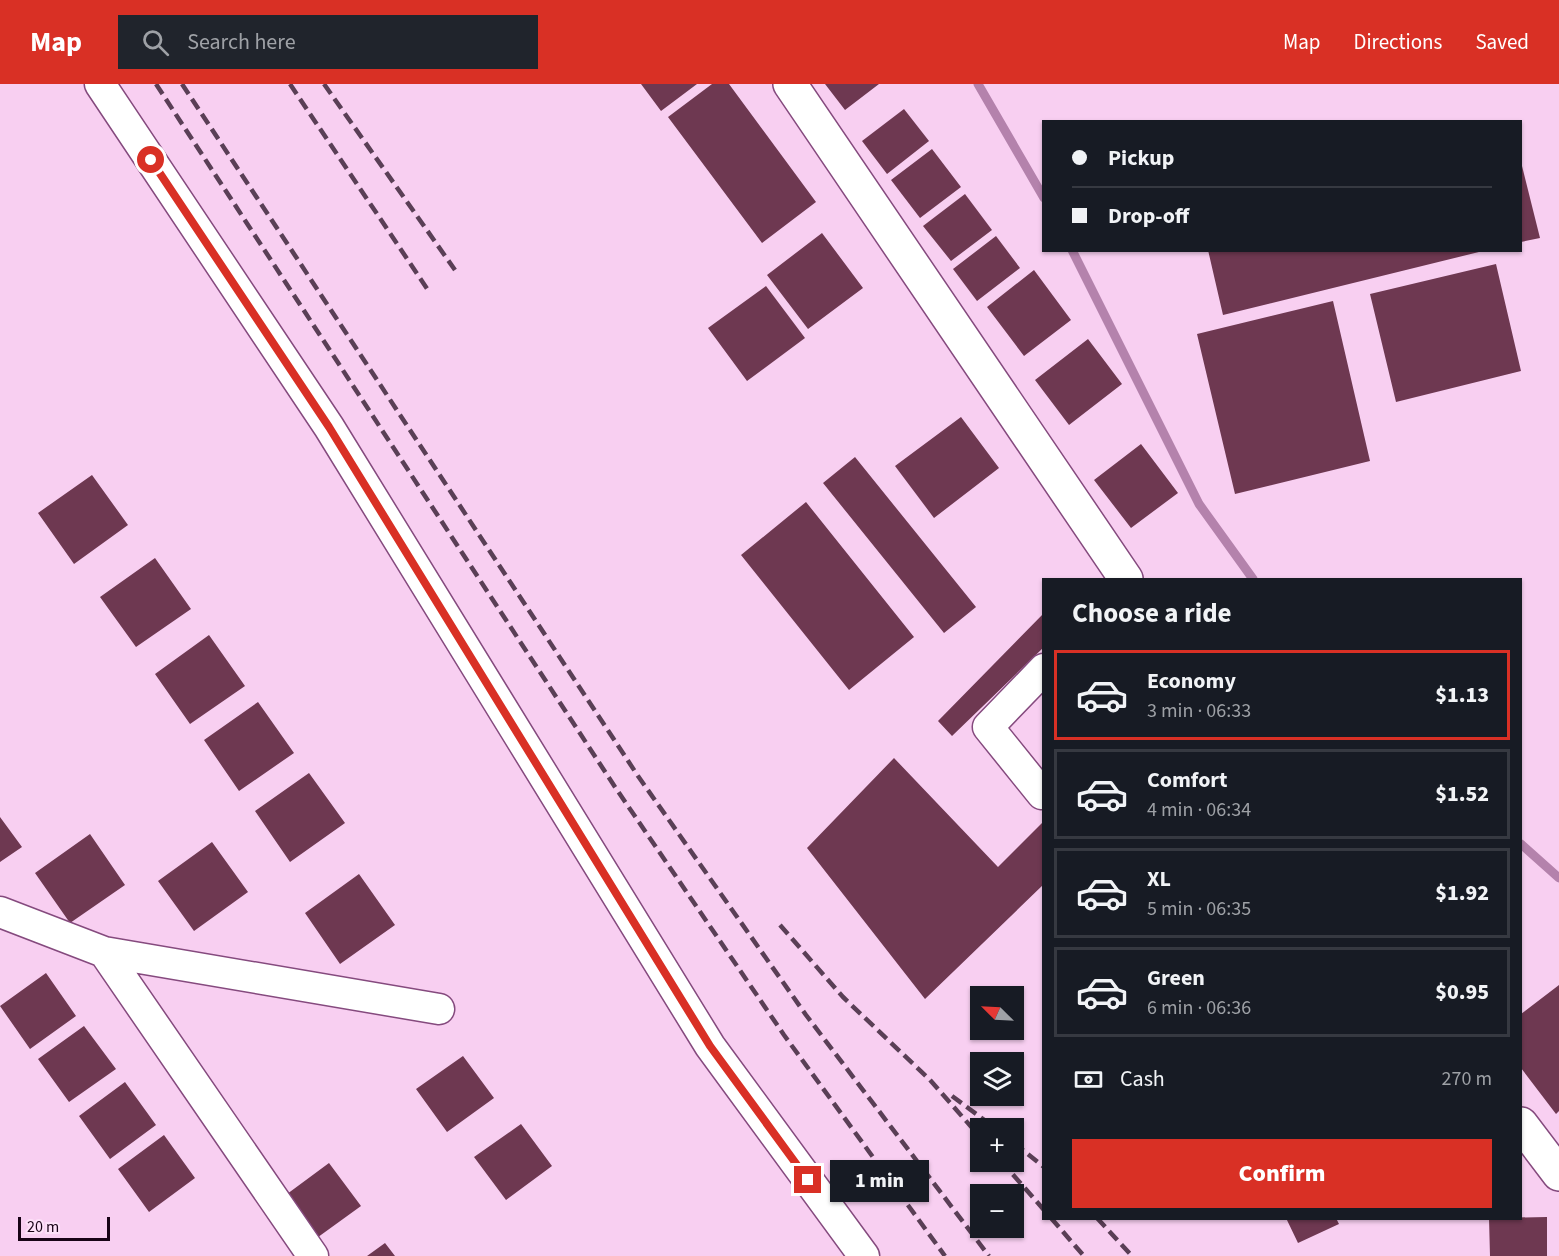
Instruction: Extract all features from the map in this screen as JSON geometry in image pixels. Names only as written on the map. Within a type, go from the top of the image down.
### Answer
[{"type":"main road","points":[[790,84],[1125,578]]},
{"type":"main road","points":[[1522,1125],[1559,1174]]},
{"type":"street","points":[[100,84],[329,427],[710,1046],[864,1256]]},
{"type":"street","points":[[1042,671],[988,727],[1042,794]]},
{"type":"street","points":[[0,912],[104,952],[439,1009]]},
{"type":"street","points":[[104,952],[313,1256]]},
{"type":"building","points":[[641,84],[697,84],[661,111]]},
{"type":"building","points":[[712,84],[729,84],[816,202],[762,243],[668,117]]},
{"type":"building","points":[[825,84],[879,84],[845,110]]},
{"type":"building","points":[[904,109],[929,141],[887,174],[862,141]]},
{"type":"building","points":[[932,149],[961,187],[920,218],[891,180]]},
{"type":"building","points":[[1522,166],[1540,238],[1522,242]]},
{"type":"building","points":[[965,194],[992,230],[951,261],[923,226]]},
{"type":"building","points":[[822,233],[863,288],[808,329],[767,275]]},
{"type":"building","points":[[996,236],[1020,268],[977,301],[953,269]]},
{"type":"building","points":[[1208,252],[1479,252],[1223,315]]},
{"type":"building","points":[[1496,264],[1521,371],[1396,402],[1370,294]]},
{"type":"building","points":[[1034,270],[1071,320],[1024,356],[987,307]]},
{"type":"building","points":[[766,286],[805,338],[747,381],[708,328]]},
{"type":"building","points":[[1333,301],[1370,461],[1235,494],[1197,334]]},
{"type":"building","points":[[1088,339],[1122,384],[1069,425],[1035,380]]},
{"type":"building","points":[[961,417],[999,468],[934,518],[895,466]]},
{"type":"building","points":[[1141,444],[1178,493],[1131,528],[1094,480]]},
{"type":"building","points":[[855,457],[976,607],[944,633],[823,483]]},
{"type":"building","points":[[92,475],[128,525],[74,564],[38,513]]},
{"type":"building","points":[[806,502],[914,637],[849,690],[741,555]]},
{"type":"building","points":[[155,558],[191,609],[136,647],[100,597]]},
{"type":"building","points":[[1042,615],[1042,649],[952,736],[938,721]]},
{"type":"building","points":[[209,635],[245,686],[190,724],[155,674]]},
{"type":"building","points":[[258,702],[294,753],[239,791],[204,740]]},
{"type":"building","points":[[894,758],[998,867],[1042,823],[1042,886],[925,999],[807,848]]},
{"type":"building","points":[[309,773],[345,823],[290,862],[255,811]]},
{"type":"building","points":[[0,817],[22,847],[0,862]]},
{"type":"building","points":[[90,834],[125,885],[70,923],[35,873]]},
{"type":"building","points":[[212,842],[248,892],[194,931],[158,881]]},
{"type":"building","points":[[359,874],[395,925],[340,964],[305,913]]},
{"type":"building","points":[[46,973],[76,1016],[30,1049],[0,1006]]},
{"type":"building","points":[[1559,985],[1559,1111],[1556,1114],[1522,1069],[1522,1013]]},
{"type":"building","points":[[84,1026],[116,1069],[69,1102],[38,1059]]},
{"type":"building","points":[[463,1056],[494,1098],[447,1132],[416,1089]]},
{"type":"building","points":[[125,1082],[156,1125],[110,1159],[79,1116]]},
{"type":"building","points":[[521,1124],[552,1166],[506,1200],[474,1157]]},
{"type":"building","points":[[164,1135],[195,1178],[149,1212],[118,1169]]},
{"type":"building","points":[[329,1163],[361,1206],[314,1240],[283,1197]]},
{"type":"building","points":[[1522,1217],[1547,1217],[1547,1256],[1490,1256],[1489,1220],[1522,1220]]},
{"type":"building","points":[[1287,1220],[1337,1220],[1339,1224],[1298,1243]]},
{"type":"building","points":[[385,1243],[395,1256],[367,1256]]},
{"type":"waterway","points":[[978,84],[1042,195]]},
{"type":"waterway","points":[[1073,252],[1199,504],[1252,578]]},
{"type":"waterway","points":[[1522,845],[1559,878]]},
{"type":"railway","points":[[156,84],[615,787],[784,1035],[945,1256]]},
{"type":"railway","points":[[182,84],[638,776],[806,1015],[989,1256]]},
{"type":"railway","points":[[290,84],[428,290]]},
{"type":"railway","points":[[324,84],[455,270]]},
{"type":"railway","points":[[780,925],[843,997],[930,1080],[970,1125]]},
{"type":"railway","points":[[952,1096],[982,1118]]},
{"type":"railway","points":[[1024,1151],[1042,1165]]},
{"type":"railway","points":[[1011,1172],[1042,1208]]},
{"type":"railway","points":[[1053,1220],[1084,1256]]},
{"type":"railway","points":[[1099,1220],[1132,1256]]},
{"type":"route","points":[[151,160],[329,427],[710,1046],[808,1180]]}]
